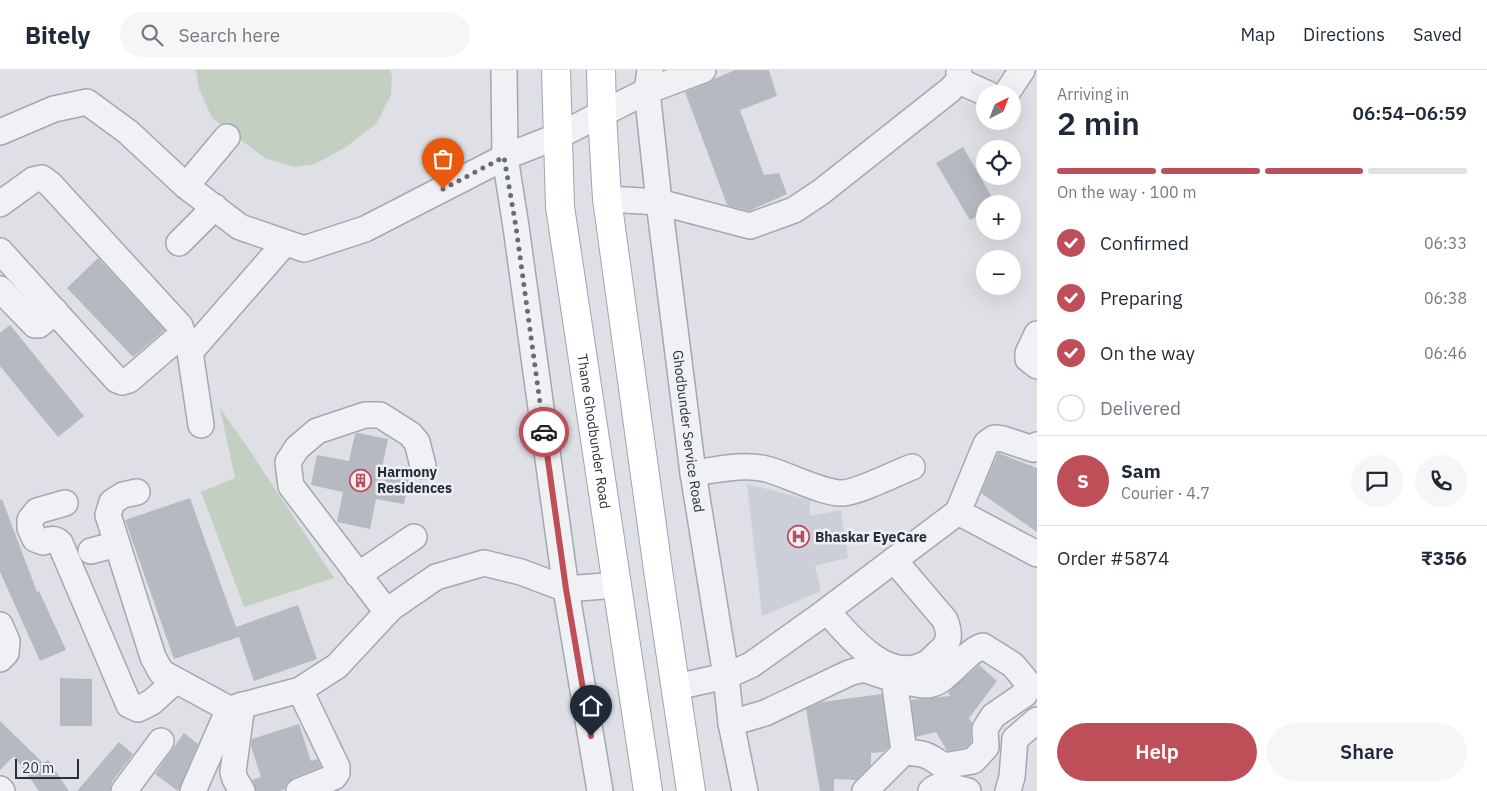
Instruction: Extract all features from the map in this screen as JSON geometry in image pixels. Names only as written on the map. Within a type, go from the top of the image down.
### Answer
[{"type":"main road","name":"Thane Ghodbunder Road","points":[[556,70],[560,208],[648,791]]},
{"type":"main road","points":[[601,70],[607,199],[691,791]]},
{"type":"street","points":[[504,70],[504,157],[516,227],[566,589],[600,791]]},
{"type":"street","points":[[0,132],[54,109],[87,102],[128,132],[186,186],[240,227],[304,249],[364,229],[504,157],[558,136],[602,114],[649,80],[703,70]]},
{"type":"street","points":[[1012,85],[1022,70]]},
{"type":"street","points":[[607,199],[658,202],[750,226],[794,210],[821,192],[959,76],[976,87]]},
{"type":"street","name":"Ghodbunder Service Road","points":[[649,80],[658,202],[693,473],[726,676],[731,723],[745,791]]},
{"type":"street","points":[[186,186],[227,137]]},
{"type":"street","points":[[0,204],[33,180],[42,178],[50,184],[180,326],[182,332],[179,337],[130,380],[122,382],[117,380],[0,251]]},
{"type":"street","points":[[179,243],[215,208]]},
{"type":"street","points":[[201,425],[190,352],[285,243]]},
{"type":"street","points":[[0,289],[35,325],[39,325],[54,311]]},
{"type":"street","points":[[1037,334],[1028,352],[1028,359],[1037,366]]},
{"type":"street","points":[[387,612],[291,486],[288,462],[297,448],[317,431],[365,415],[380,416],[410,434],[417,442],[423,466]]},
{"type":"street","points":[[676,687],[726,676],[751,665],[827,611],[958,512],[986,444],[994,438],[1033,449],[1037,445]]},
{"type":"street","points":[[693,473],[753,467],[766,468],[829,491],[843,493],[854,491],[912,467]]},
{"type":"street","points":[[137,492],[123,495],[112,502],[108,515],[153,657],[161,672],[175,681],[236,707],[300,690],[337,666],[391,608],[436,577],[484,563],[521,572],[566,589],[617,585]]},
{"type":"street","points":[[66,504],[37,511],[30,520],[30,528],[35,538],[43,542],[57,539],[60,543],[129,705],[138,709],[152,702],[175,681]]},
{"type":"street","points":[[958,512],[1037,554]]},
{"type":"street","points":[[358,575],[414,537]]},
{"type":"street","points":[[91,552],[117,544]]},
{"type":"street","points":[[827,611],[860,648],[887,665],[909,669],[924,665],[942,651],[949,640],[949,631],[945,620],[894,560]]},
{"type":"street","points":[[0,625],[7,641],[6,653],[0,659]]},
{"type":"street","points":[[731,723],[765,713],[849,673],[863,669],[894,680],[927,685],[935,683],[975,649],[984,646],[1013,665],[1028,683],[1025,694],[993,716],[985,729],[986,747],[973,762],[943,766],[932,757],[923,753],[904,752],[865,791]]},
{"type":"street","points":[[894,680],[904,752]]},
{"type":"street","points":[[299,791],[334,777],[337,773],[337,767],[300,690]]},
{"type":"street","points":[[193,791],[236,707]]},
{"type":"street","points":[[236,707],[233,772],[242,791]]},
{"type":"street","points":[[1008,791],[1026,741],[1037,720]]},
{"type":"street","points":[[124,791],[161,741]]},
{"type":"street","points":[[931,791],[940,785],[968,791]]},
{"type":"shaded area","name":"Bhaskar EyeCare","points":[[747,484],[810,500],[810,516],[841,510],[848,558],[815,566],[821,591],[762,616]]},
{"type":"green space","points":[[196,70],[390,70],[392,76],[391,95],[377,123],[346,147],[315,164],[294,167],[265,158],[212,118],[199,89]]},
{"type":"green space","points":[[220,408],[334,578],[244,607],[201,492],[235,478]]},
{"type":"building","points":[[735,70],[769,70],[777,96],[740,110],[764,175],[779,173],[787,194],[749,211],[727,205],[685,92]]},
{"type":"building","points":[[963,147],[976,169],[976,185],[985,185],[991,195],[976,195],[976,216],[970,220],[936,163]]},
{"type":"building","points":[[98,258],[165,330],[133,357],[67,288]]},
{"type":"building","points":[[10,325],[84,416],[58,437],[0,366],[0,333]]},
{"type":"building","name":"Harmony Residences","points":[[355,434],[388,439],[382,468],[410,474],[404,504],[376,499],[370,529],[337,522],[343,492],[311,485],[317,455],[349,461]]},
{"type":"building","points":[[998,453],[1037,468],[1037,532],[981,493]]},
{"type":"building","points":[[190,498],[236,627],[298,605],[317,659],[254,681],[239,637],[174,659],[125,520]]},
{"type":"building","points":[[2,499],[37,592],[39,591],[66,650],[40,661],[0,572],[0,500]]},
{"type":"building","points":[[979,665],[997,681],[969,718],[972,723],[971,742],[966,748],[947,751],[936,732],[916,737],[911,700],[950,696],[948,692]]},
{"type":"building","points":[[60,678],[92,679],[92,726],[60,726]]},
{"type":"building","points":[[882,694],[889,747],[883,752],[871,753],[871,765],[856,780],[834,779],[834,791],[820,791],[806,709],[822,702]]},
{"type":"building","points":[[0,721],[43,763],[48,760],[69,791],[39,791],[14,756],[0,770]]},
{"type":"building","points":[[299,724],[311,761],[317,759],[321,767],[293,778],[287,783],[285,789],[280,791],[256,791],[252,780],[261,777],[251,746],[252,739]]},
{"type":"building","points":[[184,733],[198,744],[178,791],[155,774]]},
{"type":"building","points":[[119,742],[133,754],[112,782],[110,791],[77,791]]},
{"type":"way so far","points":[[443,189],[504,157],[516,227],[544,432]]},
{"type":"place","name":"Harmony Residences","points":[[361,480]]},
{"type":"place","name":"Bhaskar EyeCare","points":[[799,537]]},
{"type":"route","points":[[544,432],[566,589],[591,736]]}]
